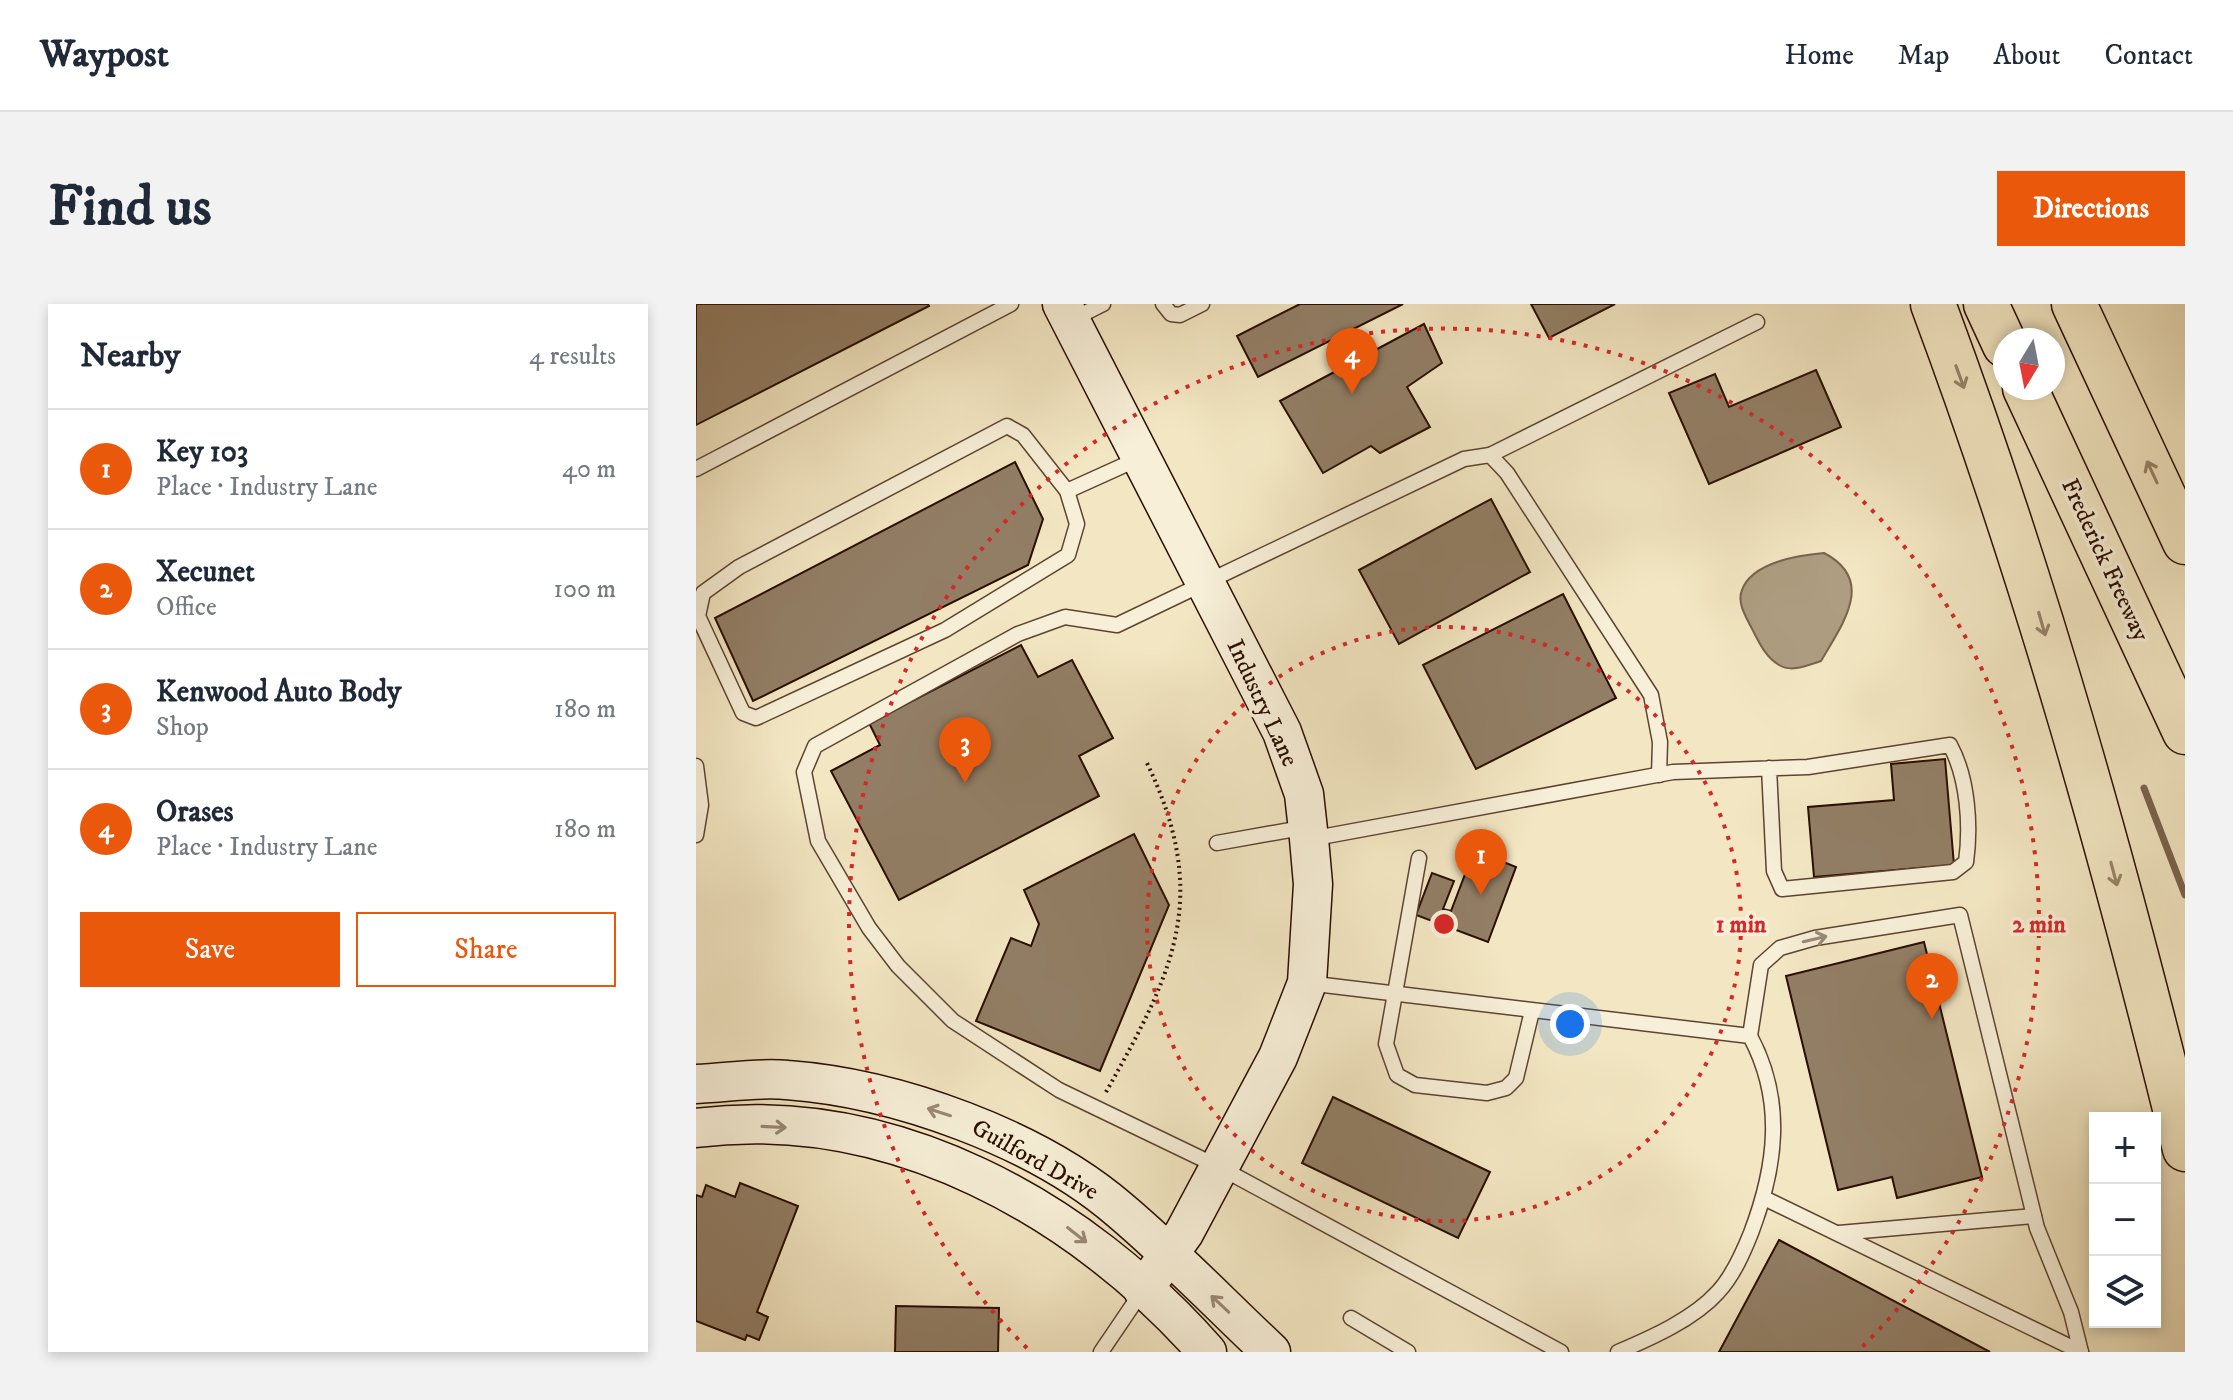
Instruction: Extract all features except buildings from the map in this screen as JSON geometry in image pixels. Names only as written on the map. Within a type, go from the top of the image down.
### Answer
[{"type":"highway","points":[[1933,304],[2027,572],[2134,945],[2185,1149]]},
{"type":"highway","points":[[1986,304],[1997,328]]},
{"type":"highway","points":[[2074,304],[2185,542]]},
{"type":"highway","name":"Frederick Freeway","points":[[2031,400],[2185,732]]},
{"type":"main road","name":"Industry Lane","points":[[1079,310],[1140,458],[1282,732],[1304,794],[1313,884],[1307,983],[1278,1057],[1168,1256],[1143,1290]]},
{"type":"main road","name":"Guilford Drive","points":[[696,1084],[783,1079],[824,1084],[961,1119],[1011,1141],[1119,1209],[1271,1352]]},
{"type":"main road","name":"Guilford Drive","points":[[696,1128],[768,1126],[876,1140],[924,1154],[1012,1192],[1072,1229],[1174,1315],[1207,1352]]},
{"type":"lane","points":[[696,469],[982,311],[1011,304]]},
{"type":"lane","points":[[1163,304],[1171,314],[1180,315],[1202,304]]},
{"type":"lane","points":[[1561,1352],[1219,1167],[1097,1110],[999,1054],[953,1021],[898,966],[869,928],[818,841],[804,772],[815,746],[1018,634],[1065,617],[1117,625],[1464,459],[1490,455],[1757,322]]},
{"type":"lane","points":[[1007,426],[1023,435],[1051,475],[1067,491],[1077,524],[1068,555],[945,630],[756,718],[743,713],[698,616],[703,593],[739,567],[1007,426]]},
{"type":"lane","points":[[1490,455],[1507,473],[1651,695],[1660,742],[1659,775]]},
{"type":"lane","points":[[1067,491],[1140,458]]},
{"type":"lane","points":[[1217,843],[1308,833],[1659,775],[1769,768],[1808,767],[1950,745],[1957,758],[1970,832],[1966,862],[1953,872],[1782,889],[1774,871],[1769,768]]},
{"type":"lane","points":[[696,766],[701,805],[696,835]]},
{"type":"lane","points":[[1419,858],[1386,1044],[1397,1075],[1415,1085],[1487,1093],[1506,1088],[1516,1078],[1532,1011]]},
{"type":"lane","points":[[1618,1352],[1677,1322],[1718,1293],[1743,1254],[1764,1198],[1774,1142],[1763,1060],[1750,1036],[1761,965],[1780,948],[1815,938],[1960,915],[2034,1216],[2071,1312],[2081,1352],[1764,1198]]},
{"type":"lane","points":[[1307,983],[1750,1036]]},
{"type":"lane","points":[[1836,1233],[2034,1216]]},
{"type":"lane","points":[[1101,1352],[1143,1290]]},
{"type":"lane","points":[[1351,1318],[1408,1352]]},
{"type":"path","points":[[1097,1110],[1157,997],[1178,928],[1181,895],[1173,829],[1146,761]]},
{"type":"shaded area","points":[[1824,553],[1840,564],[1849,576],[1852,589],[1850,603],[1821,661],[1800,668],[1784,667],[1769,657],[1759,642],[1742,608],[1742,590],[1747,580],[1766,567],[1790,558]]},
{"type":"waterway","points":[[2144,788],[2185,895]]},
{"type":"place","name":"Orases","points":[[1352,394]]},
{"type":"place","name":"Kenwood Auto Body","points":[[965,783]]},
{"type":"place","name":"Key 103","points":[[1481,895]]},
{"type":"place","name":"Xecunet","points":[[1932,1019]]}]
